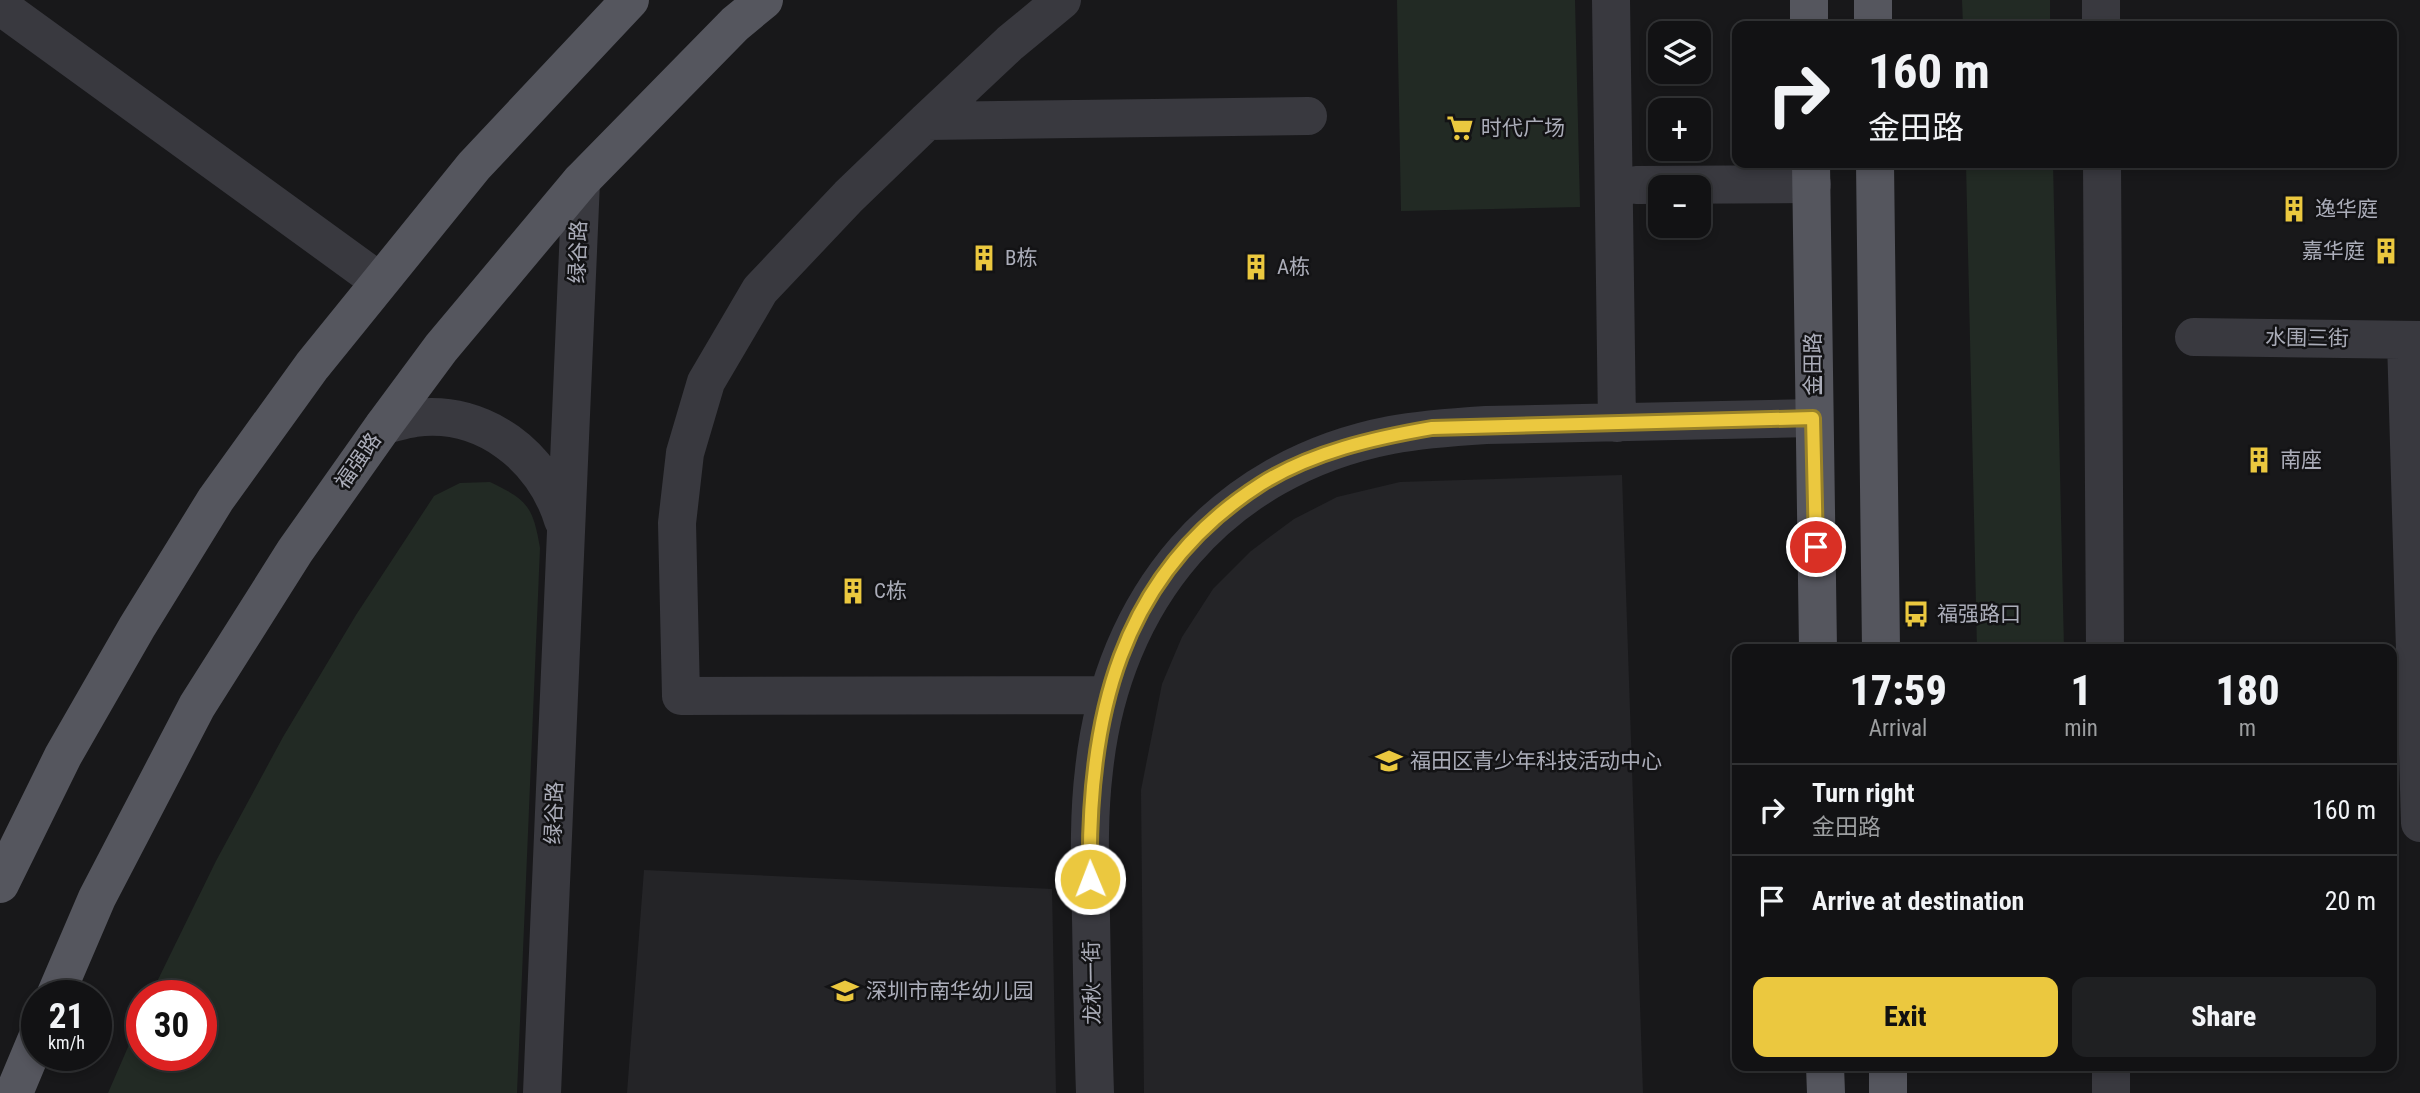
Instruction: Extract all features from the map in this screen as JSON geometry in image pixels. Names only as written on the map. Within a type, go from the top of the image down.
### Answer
[{"type":"main road","points":[[0,884],[63,756],[136,627],[208,511],[312,366],[379,281],[474,166],[630,0]]},
{"type":"main road","name":"福强路","points":[[62,980],[97,898],[197,706],[295,551],[384,425],[441,348],[581,181],[734,24],[764,0]]},
{"type":"main road","points":[[1809,0],[1810,21]]},
{"type":"main road","points":[[1872,0],[1873,21]]},
{"type":"main road","points":[[1875,168],[1881,644]]},
{"type":"main road","name":"金田路","points":[[1811,173],[1818,644]]},
{"type":"main road","points":[[22,1088],[27,1071]]},
{"type":"main road","points":[[1825,1071],[1826,1093]]},
{"type":"main road","points":[[1888,1071],[1888,1093]]},
{"type":"street","points":[[1062,0],[1010,43],[927,121],[849,196],[760,290],[706,382],[685,453],[677,523],[681,696],[1107,695]]},
{"type":"street","points":[[1611,0],[1627,423]]},
{"type":"street","points":[[1627,423],[1636,185],[1630,0]]},
{"type":"street","points":[[2101,0],[2101,21]]},
{"type":"street","points":[[0,6],[379,281]]},
{"type":"street","points":[[927,121],[1308,116]]},
{"type":"street","points":[[2102,168],[2105,644]]},
{"type":"street","points":[[1636,185],[1811,173]]},
{"type":"street","name":"绿谷路","points":[[542,1093],[581,181]]},
{"type":"street","name":"水围三街","points":[[2194,337],[2413,340]]},
{"type":"street","points":[[2413,340],[2420,822]]},
{"type":"street","name":"绿谷路","points":[[384,425],[417,418],[452,419],[485,428],[514,446],[539,470],[556,499],[566,532]]},
{"type":"street","name":"龙秋一街","points":[[1094,1093],[1091,807],[1094,769],[1107,695],[1119,658],[1155,588],[1178,556],[1206,527],[1263,483],[1305,463],[1349,446],[1421,430],[1486,425],[1813,418]]},
{"type":"street","points":[[2111,1071],[2111,1093]]},
{"type":"shaded area","points":[[1397,0],[1575,0],[1580,207],[1401,211]]},
{"type":"shaded area","points":[[1962,0],[2050,0],[2050,21],[1963,21]]},
{"type":"shaded area","points":[[1966,168],[2053,168],[2064,644],[1977,644]]},
{"type":"shaded area","name":"福田区青少年科技活动中心","points":[[1622,475],[1643,1093],[1144,1093],[1141,790],[1162,684],[1182,637],[1213,589],[1251,551],[1294,519],[1337,497],[1400,482]]},
{"type":"shaded area","points":[[490,482],[521,500],[535,523],[540,548],[517,1093],[108,1093],[126,1052],[126,1071],[217,1071],[217,980],[158,980],[216,861],[283,737],[356,615],[434,496],[460,483]]},
{"type":"shaded area","name":"深圳市南华幼儿园","points":[[644,870],[1052,889],[1056,1093],[627,1093]]},
{"type":"place","name":"时代广场","points":[[1460,128]]},
{"type":"place","name":"逸华庭","points":[[2294,209]]},
{"type":"place","name":"嘉华庭","points":[[2386,251]]},
{"type":"place","name":"B栋","points":[[984,258]]},
{"type":"place","name":"A栋","points":[[1256,267]]},
{"type":"place","name":"南座","points":[[2259,460]]},
{"type":"place","name":"C栋","points":[[853,591]]},
{"type":"place","name":"福强路口","points":[[1916,614]]},
{"type":"place","name":"福田区青少年科技活动中心","points":[[1389,761]]},
{"type":"place","name":"深圳市南华幼儿园","points":[[845,991]]},
{"type":"route","points":[[1090,879],[1091,807],[1099,734],[1107,695],[1119,658],[1137,619],[1178,556],[1206,527],[1263,483],[1305,463],[1349,446],[1389,435],[1432,428],[1813,418],[1816,547]]}]
